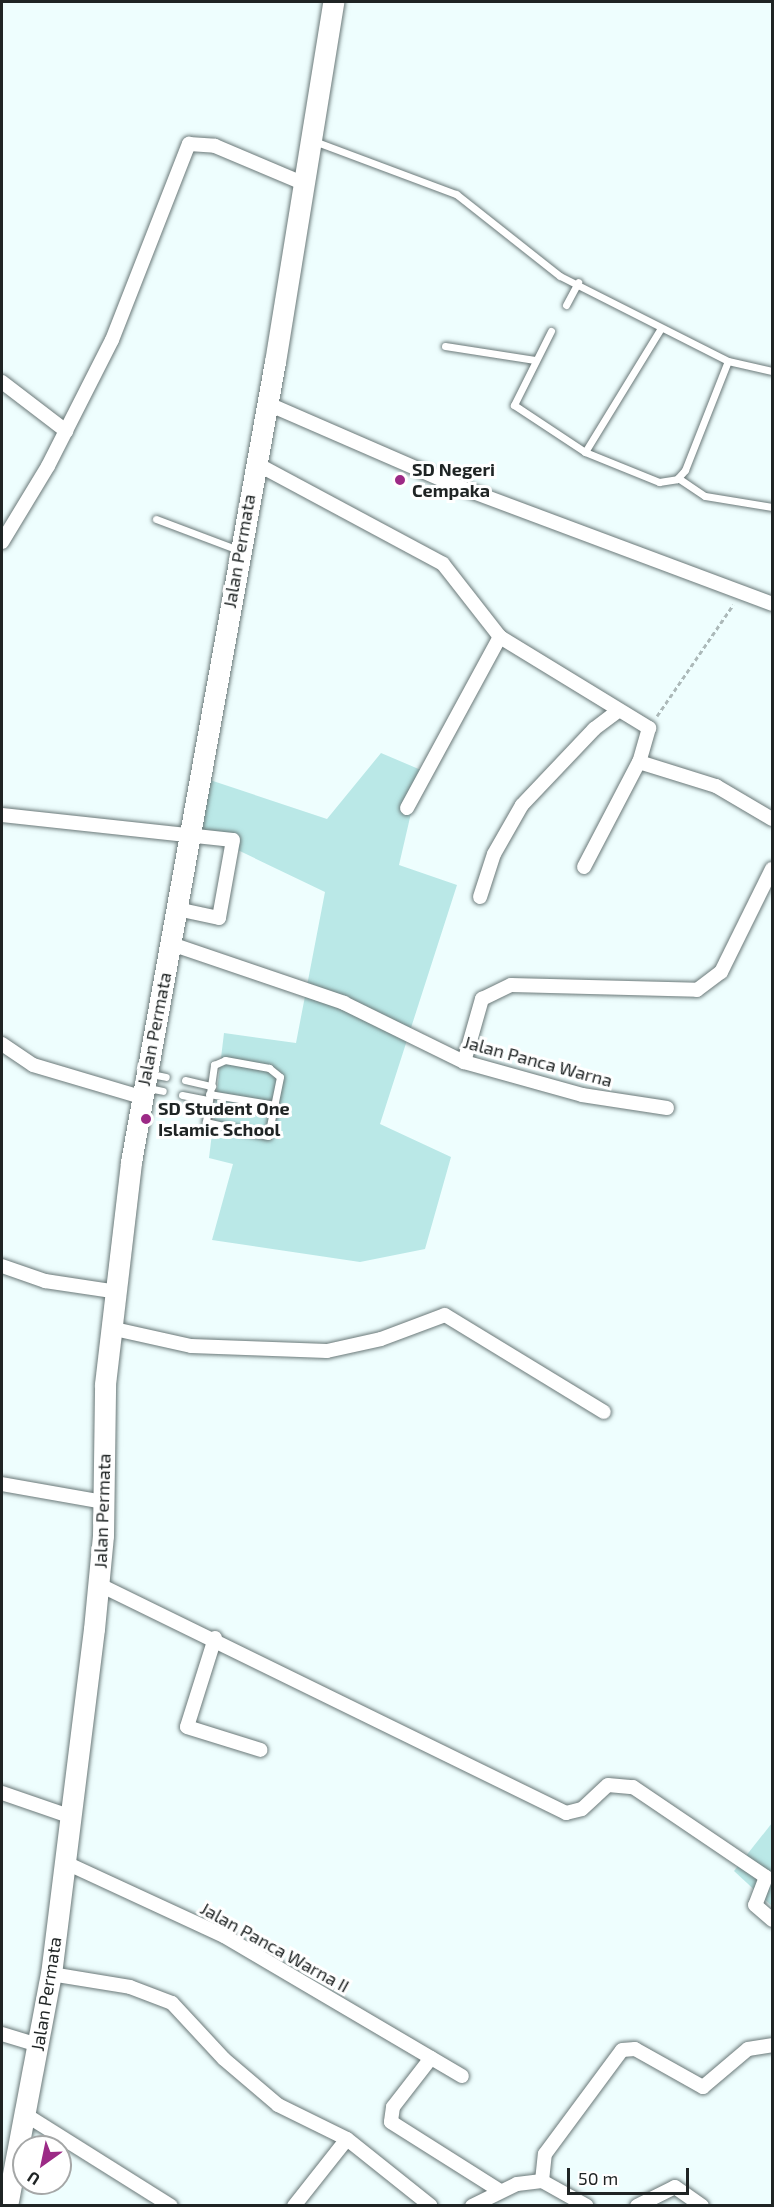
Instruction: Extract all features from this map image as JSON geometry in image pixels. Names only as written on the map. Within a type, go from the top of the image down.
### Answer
[{"type":"main road","name":"Jalan Permata","points":[[7,2205],[26,2115],[51,1974],[69,1816],[100,1585],[112,1291],[238,550],[314,141],[333,2]]},
{"type":"street","points":[[2,542],[66,431],[112,340],[189,144],[215,146],[305,184]]},
{"type":"street","points":[[2,382],[66,431]]},
{"type":"street","points":[[266,403],[456,486],[772,604]]},
{"type":"street","points":[[255,463],[434,558],[500,637],[649,728],[639,762],[585,867]]},
{"type":"street","points":[[407,808],[500,637]]},
{"type":"street","points":[[480,897],[494,854],[522,806],[594,729],[619,710]]},
{"type":"street","points":[[639,762],[716,786],[772,819]]},
{"type":"street","points":[[2,815],[189,836],[216,836],[236,844],[219,918],[177,909]]},
{"type":"street","points":[[464,1062],[482,999],[500,989],[697,990],[721,972],[772,869]]},
{"type":"street","name":"Jalan Panca Warna","points":[[171,944],[344,1003],[464,1062],[582,1095],[667,1108]]},
{"type":"street","points":[[2,1044],[33,1065],[148,1083]]},
{"type":"street","points":[[2,1266],[45,1281],[112,1291]]},
{"type":"street","points":[[110,1328],[191,1346],[327,1351],[381,1339],[445,1315],[604,1412]]},
{"type":"street","points":[[2,1484],[104,1502]]},
{"type":"street","points":[[100,1585],[215,1638],[566,1813],[582,1809],[608,1785],[633,1787],[766,1877],[755,1905],[772,1920]]},
{"type":"street","points":[[215,1638],[187,1727],[261,1750]]},
{"type":"street","points":[[2,1793],[69,1816]]},
{"type":"street","name":"Jalan Panca Warna II","points":[[64,1862],[224,1936],[462,2076]]},
{"type":"street","points":[[51,1974],[130,1987],[172,2003],[224,2059],[278,2105],[295,2116],[322,2122],[431,2205]]},
{"type":"street","points":[[2,2034],[38,2045]]},
{"type":"street","points":[[542,2181],[545,2154],[622,2050],[635,2049],[703,2087],[748,2049],[772,2045]]},
{"type":"street","points":[[430,2058],[393,2106],[391,2122],[501,2191]]},
{"type":"street","points":[[26,2115],[171,2205]]},
{"type":"street","points":[[294,2205],[347,2139]]},
{"type":"street","points":[[472,2205],[501,2191],[542,2181],[587,2205]]},
{"type":"street","points":[[637,2205],[675,2187],[702,2205]]},
{"type":"lane","points":[[314,141],[456,194],[553,272],[578,282],[661,328],[728,361],[772,371]]},
{"type":"lane","points":[[566,305],[578,282]]},
{"type":"lane","points":[[585,452],[661,328]]},
{"type":"lane","points":[[551,331],[514,405],[585,452],[643,478],[669,482],[678,478],[728,361]]},
{"type":"lane","points":[[445,346],[535,360]]},
{"type":"lane","points":[[678,478],[705,496],[772,507]]},
{"type":"lane","points":[[156,519],[238,550]]},
{"type":"lane","points":[[219,1061],[269,1068],[280,1077],[275,1105],[265,1137],[206,1122],[212,1086],[219,1061]]},
{"type":"lane","points":[[185,1080],[212,1086]]},
{"type":"lane","points":[[148,1083],[163,1091]]},
{"type":"lane","points":[[182,1095],[275,1105]]},
{"type":"path","points":[[649,728],[741,592]]},
{"type":"shaded area","points":[[381,753],[421,770],[399,865],[457,885],[380,1124],[451,1157],[425,1249],[360,1262],[212,1240],[233,1164],[209,1158],[224,1033],[296,1043],[325,892],[198,831],[207,779],[327,819]]},
{"type":"shaded area","points":[[772,1823],[772,1906],[734,1871]]},
{"type":"place","name":"SD Negeri Cempaka","points":[[400,480]]},
{"type":"place","name":"SD Student One Islamic School","points":[[146,1119]]}]
